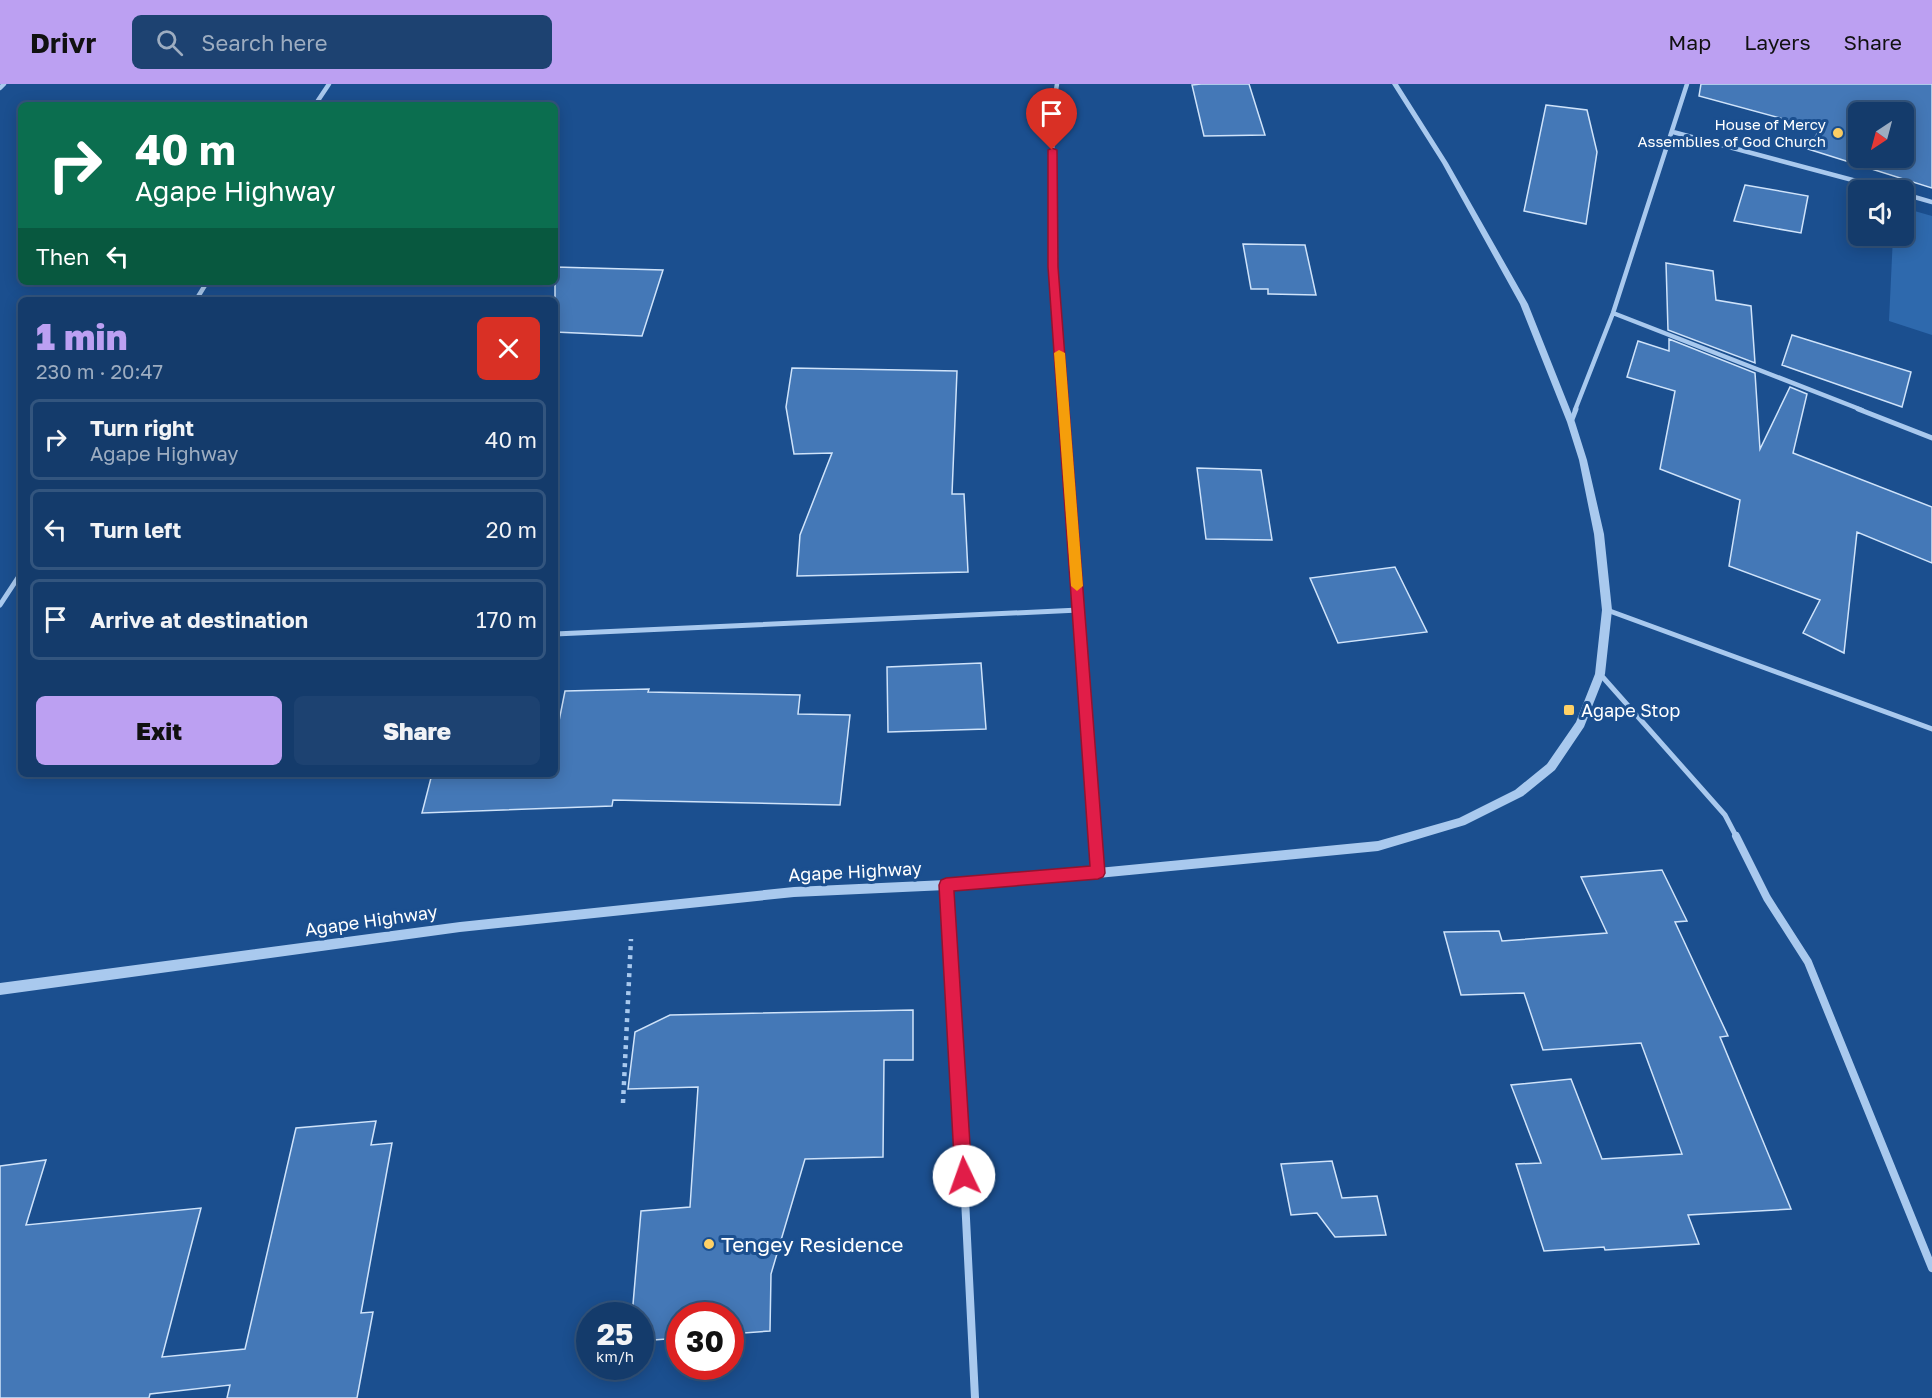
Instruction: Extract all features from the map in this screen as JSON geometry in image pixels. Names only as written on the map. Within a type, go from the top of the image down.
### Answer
[{"type":"street","points":[[0,88],[4,84]]},
{"type":"street","points":[[317,102],[329,84]]},
{"type":"street","points":[[1057,84],[1052,114],[1053,267],[1098,873]]},
{"type":"street","name":"Agape Highway","points":[[0,989],[460,927],[794,892],[946,885],[1378,846],[1461,822],[1518,793],[1551,766],[1580,724],[1600,674],[1607,610],[1599,534],[1583,460],[1571,422],[1524,304],[1445,163],[1395,84]]},
{"type":"street","points":[[1571,422],[1613,314],[1674,132],[1687,84]]},
{"type":"street","points":[[1674,132],[1853,180]]},
{"type":"street","points":[[1914,197],[1932,202]]},
{"type":"street","points":[[1613,314],[1932,438]]},
{"type":"street","points":[[0,605],[18,578]]},
{"type":"street","points":[[558,634],[1079,610]]},
{"type":"street","points":[[1607,610],[1932,729]]},
{"type":"street","points":[[1600,674],[1725,815],[1767,898],[1808,962],[1932,1268]]},
{"type":"street","points":[[946,885],[956,1019],[975,1398]]},
{"type":"path","points":[[623,1104],[632,909]]},
{"type":"shaded area","points":[[1914,211],[1932,216],[1932,335],[1889,321],[1893,246],[1914,246]]},
{"type":"building","points":[[1249,84],[1265,135],[1204,136],[1192,85]]},
{"type":"building","points":[[1701,84],[1932,84],[1932,188],[1914,182],[1914,180],[1907,180],[1868,168],[1914,168],[1914,102],[1848,102],[1848,162],[1808,149],[1820,129],[1699,96]]},
{"type":"building","points":[[1546,105],[1587,110],[1597,152],[1586,224],[1524,211]]},
{"type":"building","points":[[1745,185],[1808,196],[1801,233],[1734,221]]},
{"type":"building","points":[[1243,244],[1305,245],[1316,295],[1268,294],[1268,289],[1251,289]]},
{"type":"building","points":[[1666,263],[1713,271],[1716,300],[1751,306],[1755,363],[1668,330]]},
{"type":"building","points":[[558,267],[663,270],[642,336],[558,332],[558,297],[555,297]]},
{"type":"building","points":[[1792,335],[1911,372],[1902,407],[1782,365]]},
{"type":"building","points":[[1669,339],[1755,373],[1760,449],[1790,387],[1807,394],[1793,453],[1932,507],[1932,563],[1857,532],[1844,653],[1803,633],[1820,600],[1729,566],[1740,500],[1660,469],[1675,391],[1627,377],[1638,341],[1669,351]]},
{"type":"building","points":[[792,368],[957,371],[952,494],[964,494],[968,572],[797,576],[800,535],[832,453],[794,454],[786,407]]},
{"type":"building","points":[[1197,468],[1261,470],[1272,540],[1206,539]]},
{"type":"building","points":[[1395,567],[1427,632],[1338,643],[1310,578]]},
{"type":"building","points":[[981,663],[986,729],[888,732],[887,667]]},
{"type":"building","points":[[649,689],[648,692],[800,695],[798,714],[850,715],[840,805],[613,800],[612,806],[422,813],[431,777],[558,777],[558,726],[565,691]]},
{"type":"building","points":[[1662,870],[1687,921],[1675,922],[1728,1036],[1720,1037],[1791,1209],[1688,1215],[1699,1244],[1544,1251],[1516,1164],[1541,1163],[1511,1085],[1571,1079],[1602,1159],[1682,1154],[1641,1043],[1543,1050],[1524,993],[1461,995],[1444,932],[1499,931],[1502,941],[1607,933],[1581,877]]},
{"type":"building","points":[[913,1010],[913,1060],[884,1060],[883,1157],[805,1159],[771,1274],[770,1331],[744,1333],[744,1302],[666,1302],[666,1339],[654,1340],[654,1302],[633,1302],[641,1211],[690,1207],[698,1087],[628,1089],[635,1032],[670,1015]]},
{"type":"building","points":[[376,1121],[371,1145],[392,1143],[361,1313],[373,1312],[357,1398],[227,1398],[230,1385],[150,1394],[149,1398],[0,1398],[0,1166],[46,1160],[26,1225],[201,1208],[162,1357],[245,1349],[296,1128]]},
{"type":"building","points":[[1332,1161],[1342,1198],[1377,1196],[1386,1235],[1335,1237],[1317,1213],[1291,1215],[1281,1164]]},
{"type":"slow traffic","points":[[1059,353],[1077,586]]},
{"type":"place","name":"House of Mercy Assemblies of God Church","points":[[1838,133]]},
{"type":"place","name":"Agape Stop","points":[[1569,710]]},
{"type":"place","name":"Tengey Residence","points":[[709,1244]]},
{"type":"route","points":[[964,1176],[946,885],[1098,873],[1053,267],[1052,150]]}]
